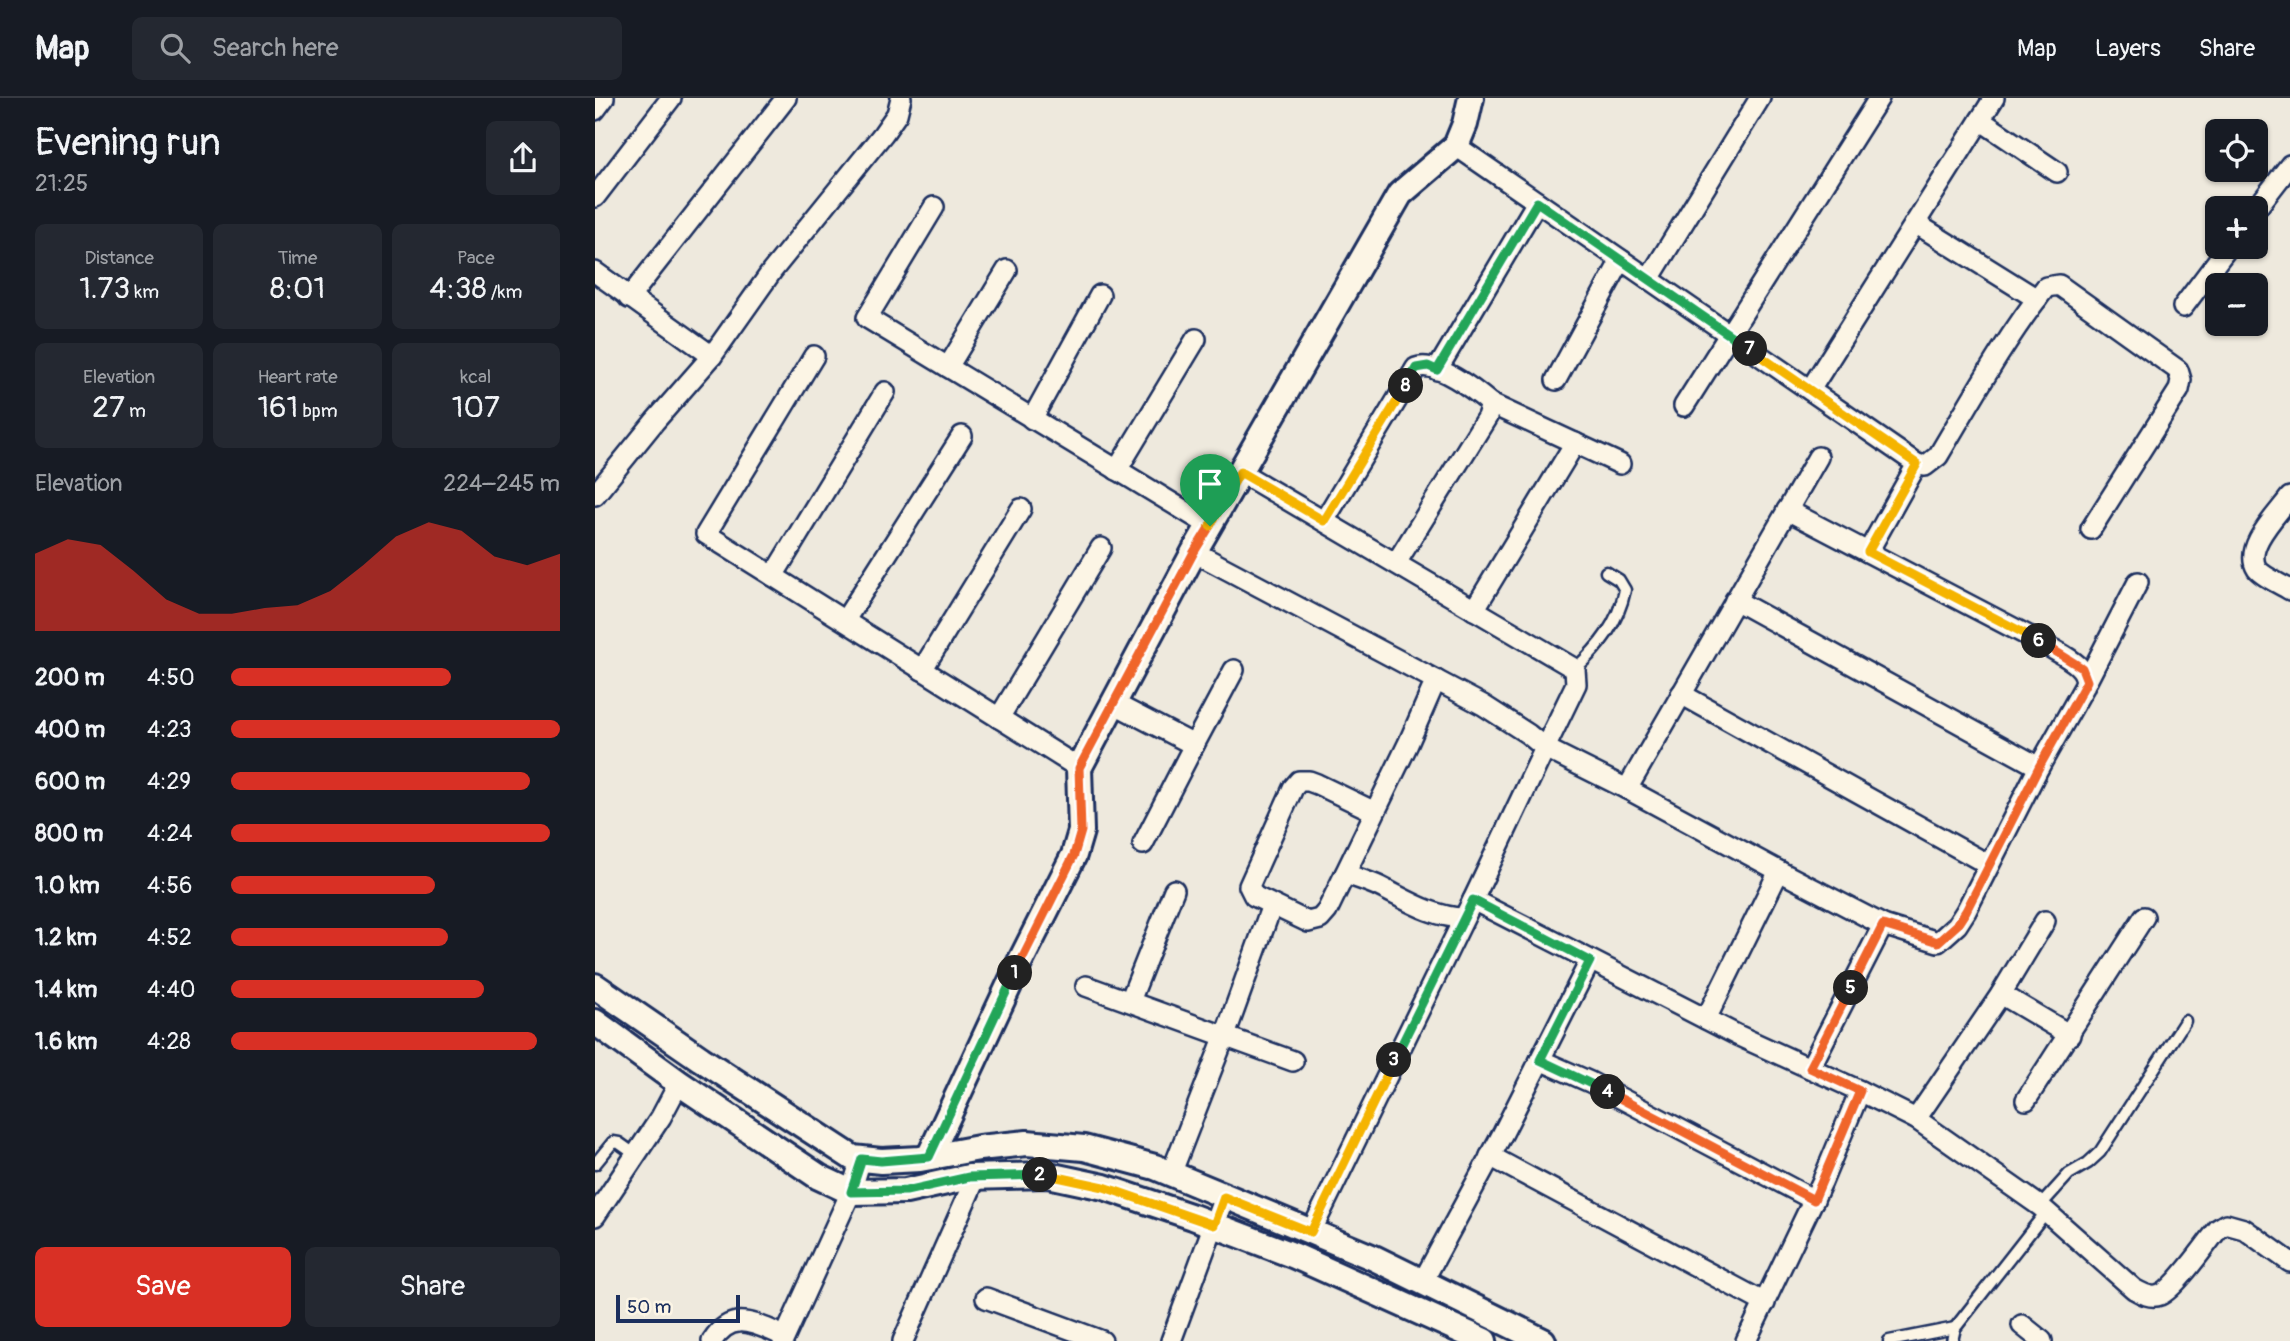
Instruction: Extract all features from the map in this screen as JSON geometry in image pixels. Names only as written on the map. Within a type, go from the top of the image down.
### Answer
[{"type":"street","points":[[595,110],[604,98]]},
{"type":"street","points":[[629,298],[786,98]]},
{"type":"street","points":[[595,495],[712,356],[772,271],[883,134],[897,114],[901,98]]},
{"type":"street","points":[[929,1157],[1020,962],[1074,855],[1081,831],[1079,768],[1194,552],[1400,194],[1456,146],[1471,98]]},
{"type":"street","points":[[1649,279],[1761,98]]},
{"type":"street","points":[[1684,406],[1879,98]]},
{"type":"street","points":[[1810,390],[1994,98]]},
{"type":"street","points":[[595,197],[669,99]]},
{"type":"street","points":[[1980,120],[2057,172]]},
{"type":"street","points":[[1456,146],[1917,464],[1925,466],[1938,456],[1996,360],[2037,299],[2046,287],[2059,285],[2178,370],[2181,380],[2179,390],[2091,528]]},
{"type":"street","points":[[2266,196],[2290,165]]},
{"type":"street","points":[[1437,370],[1537,202]]},
{"type":"street","points":[[934,207],[867,318],[1210,526]]},
{"type":"street","points":[[1915,223],[2037,299]]},
{"type":"street","points":[[2183,307],[2219,259]]},
{"type":"street","points":[[1556,380],[1622,260]]},
{"type":"street","points":[[948,368],[1007,270]]},
{"type":"street","points":[[595,272],[712,356]]},
{"type":"street","points":[[1032,419],[1100,295]]},
{"type":"street","points":[[1117,470],[1196,339]]},
{"type":"street","points":[[814,356],[706,534],[1079,768]]},
{"type":"street","points":[[1324,521],[1416,368],[1428,366],[1437,370],[1473,389],[1491,404],[1620,464]]},
{"type":"street","points":[[773,576],[885,392]]},
{"type":"street","points":[[1396,563],[1487,416],[1491,404]]},
{"type":"street","points":[[845,620],[962,436]]},
{"type":"street","points":[[1474,610],[1575,443]]},
{"type":"street","points":[[1626,789],[1818,457]]},
{"type":"street","points":[[1868,552],[1917,464]]},
{"type":"street","points":[[1240,472],[1575,669],[1576,684],[1311,1232]]},
{"type":"street","points":[[2290,497],[2256,542],[2253,558],[2258,570],[2290,590]]},
{"type":"street","points":[[922,670],[1021,509]]},
{"type":"street","points":[[1787,510],[2046,645],[2082,668],[2087,681]]},
{"type":"street","points":[[999,718],[1101,548]]},
{"type":"street","points":[[1194,552],[1483,705],[1545,748],[1779,872],[1883,925],[1938,942],[1957,925],[2138,582]]},
{"type":"street","points":[[1735,600],[2039,767]]},
{"type":"street","points":[[1143,844],[1234,670]]},
{"type":"street","points":[[1375,812],[1308,781],[1299,780],[1249,886],[1254,896],[1308,922],[1320,919],[1327,911],[1409,744],[1436,680]]},
{"type":"street","points":[[1681,694],[1989,865]]},
{"type":"street","points":[[1113,703],[1194,744]]},
{"type":"street","points":[[1706,1019],[1779,872]]},
{"type":"street","points":[[1345,874],[1374,884],[1412,904],[1448,918],[1463,918]]},
{"type":"street","points":[[1130,1001],[1174,890]]},
{"type":"street","points":[[1473,900],[1706,1019],[1916,1119],[2043,1209],[2134,1289],[2147,1296],[2160,1295],[2177,1280],[2218,1229],[2226,1224],[2244,1229],[2290,1262]]},
{"type":"street","points":[[1171,1174],[1272,905]]},
{"type":"street","points":[[2026,1100],[2144,917]]},
{"type":"street","points":[[1916,1119],[2001,994],[2045,921]]},
{"type":"street","points":[[1810,1068],[1883,925]]},
{"type":"street","points":[[1423,1281],[1590,961]]},
{"type":"street","points":[[595,986],[853,1158],[881,1161],[929,1157],[979,1147],[1027,1143],[1084,1148],[1155,1167],[1311,1232],[1423,1281],[1543,1341]]},
{"type":"street","points":[[1086,986],[1293,1061]]},
{"type":"street","points":[[2001,994],[2070,1035]]},
{"type":"street","points":[[595,1023],[819,1177],[851,1192],[906,1191],[976,1177],[1048,1175],[1104,1187],[1307,1261],[1481,1340]]},
{"type":"street","points":[[1540,1060],[1602,1088],[1814,1200]]},
{"type":"street","points":[[595,1216],[661,1117],[679,1083]]},
{"type":"street","points":[[1746,1341],[1814,1200],[1860,1091]]},
{"type":"street","points":[[1490,1156],[1765,1303]]},
{"type":"street","points":[[712,1341],[720,1328],[748,1321],[784,1338],[851,1192],[862,1159]]},
{"type":"street","points":[[903,1341],[976,1177]]},
{"type":"street","points":[[1171,1341],[1224,1197]]},
{"type":"street","points":[[986,1298],[1102,1341]]},
{"type":"street","points":[[2022,1325],[2042,1341]]},
{"type":"lane","points":[[1575,669],[1605,639],[1623,602],[1626,590],[1619,580],[1607,572]]},
{"type":"lane","points":[[1952,1341],[1955,1328],[2069,1174],[2100,1152],[2185,1021]]},
{"type":"lane","points":[[595,1164],[613,1142],[619,1143],[635,1155]]},
{"type":"lane","points":[[1889,1341],[1955,1328]]},
{"type":"route","points":[[1537,202],[1917,464],[1868,552],[2046,645],[2082,668],[2087,681],[1957,925],[1938,942],[1883,925],[1810,1068],[1860,1091],[1814,1200],[1649,1113],[1540,1060],[1590,961],[1473,900],[1311,1232],[1224,1197],[1214,1225],[1104,1187],[1048,1175],[969,1177],[906,1191],[851,1192],[862,1159],[881,1161],[929,1157],[1020,962],[1074,855],[1081,831],[1079,768],[1210,526],[1240,472],[1324,521],[1416,368],[1428,366],[1437,370],[1537,202]]}]
